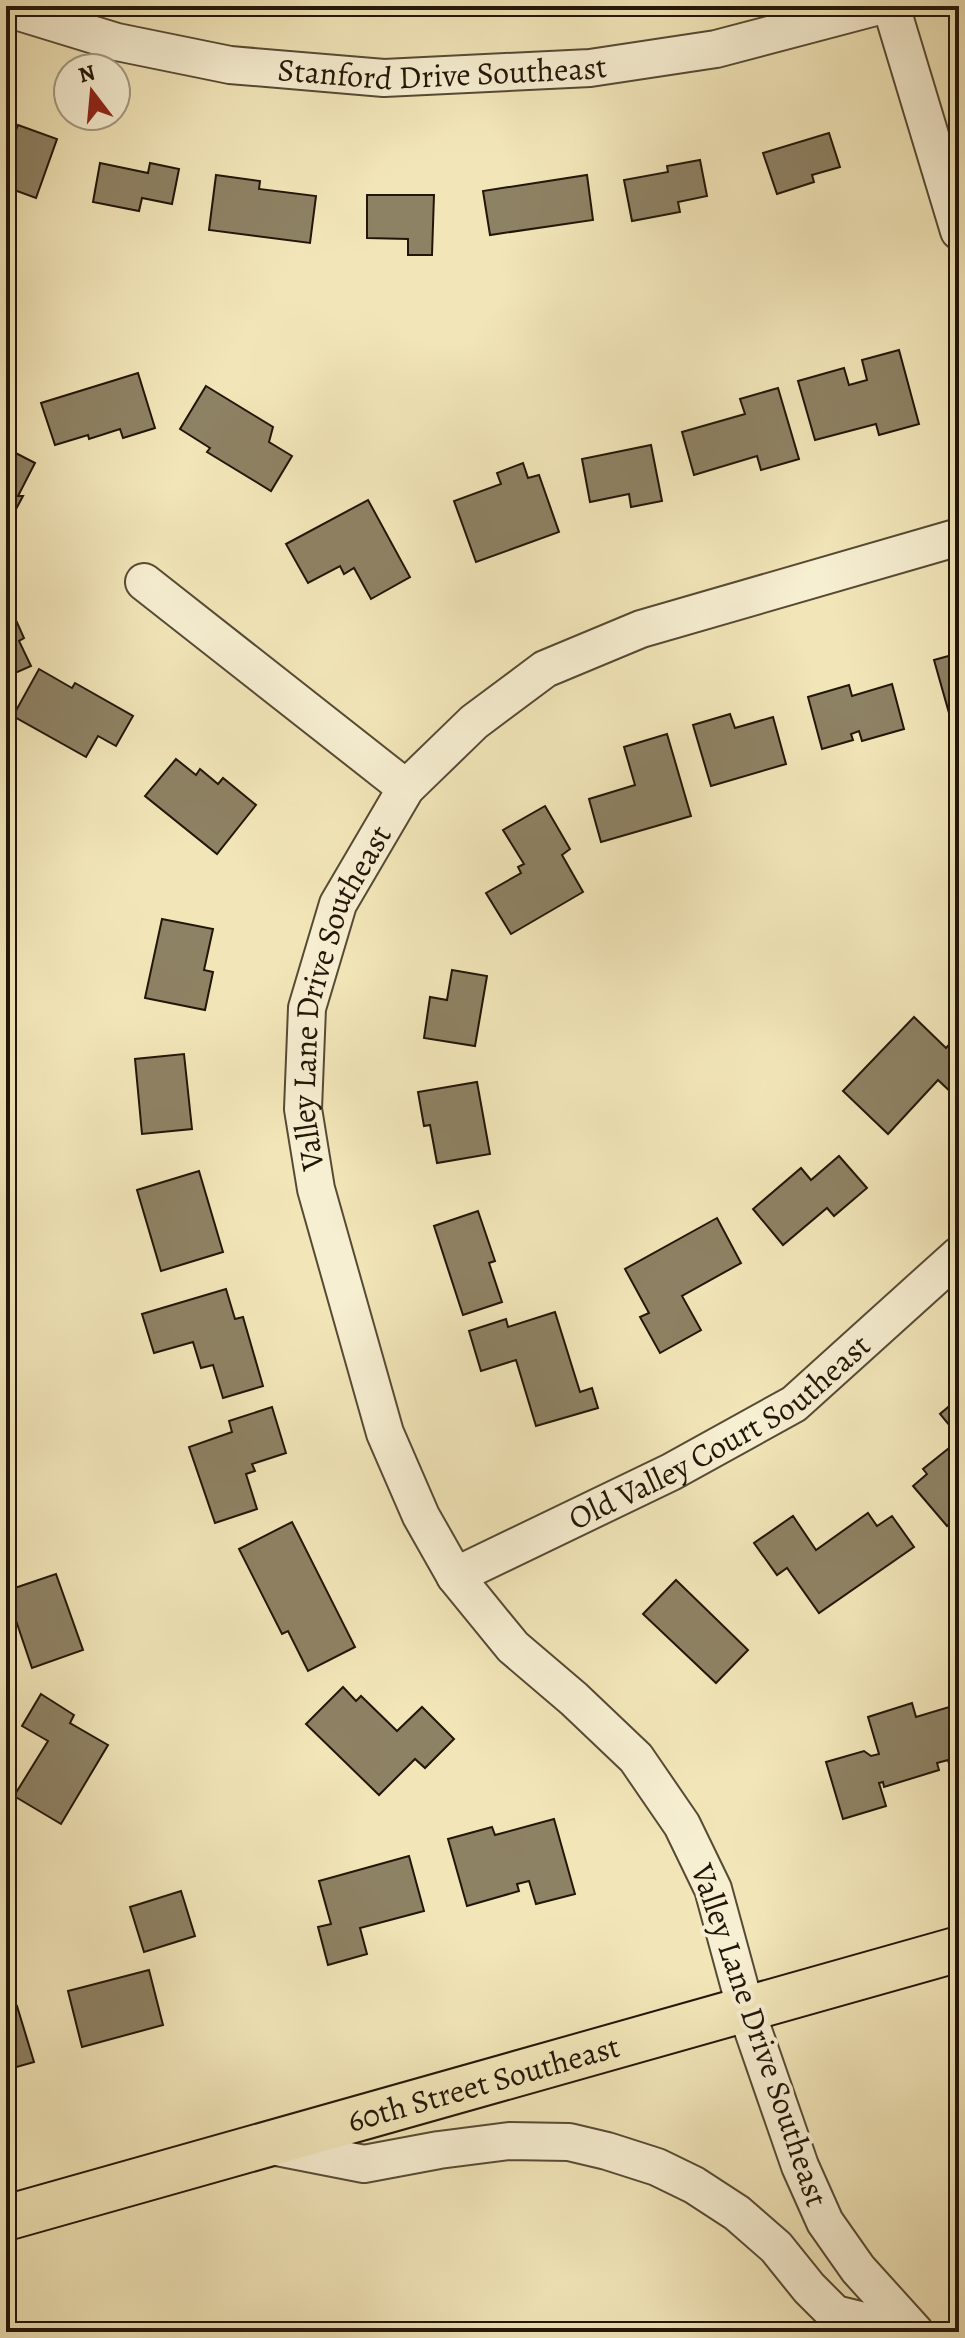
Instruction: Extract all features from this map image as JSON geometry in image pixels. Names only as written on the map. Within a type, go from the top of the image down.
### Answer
[{"type":"main road","name":"60th Street Southeast","points":[[6,2218],[959,1949]]},
{"type":"street","name":"Stanford Drive Southeast","points":[[6,8],[117,42],[230,65],[384,78],[590,68],[730,47],[879,6]]},
{"type":"street","points":[[891,6],[959,231]]},
{"type":"street","name":"Valley Lane Drive Southeast","points":[[915,2332],[858,2269],[825,2222],[800,2166],[746,2010],[713,1889],[682,1825],[636,1758],[513,1647],[455,1576],[421,1516],[385,1433],[316,1189],[303,1109],[307,1008],[338,904],[406,788],[474,722],[545,669],[641,629],[959,537]]},
{"type":"street","points":[[144,582],[406,788]]},
{"type":"street","name":"Old Valley Court Southeast","points":[[455,1576],[671,1472],[794,1404],[959,1255]]},
{"type":"street","points":[[265,2145],[364,2164],[509,2141],[569,2142],[607,2151],[657,2167],[694,2185],[737,2213],[776,2247],[835,2314],[909,2332]]},
{"type":"building","points":[[18,125],[57,139],[36,198],[6,187],[6,132],[14,135]]},
{"type":"building","points":[[829,133],[840,167],[812,175],[814,182],[777,194],[763,153]]},
{"type":"building","points":[[700,160],[707,196],[678,202],[680,212],[632,221],[624,180],[668,172],[667,166]]},
{"type":"building","points":[[100,163],[148,173],[150,163],[179,169],[172,204],[142,198],[139,211],[93,202]]},
{"type":"building","points":[[216,175],[260,181],[259,189],[316,196],[310,243],[209,230]]},
{"type":"building","points":[[587,175],[593,220],[490,235],[483,191]]},
{"type":"building","points":[[367,195],[434,195],[432,255],[408,255],[408,239],[367,238]]},
{"type":"building","points":[[899,350],[919,424],[879,435],[876,424],[815,440],[798,381],[844,368],[849,385],[867,380],[862,360]]},
{"type":"building","points":[[138,373],[155,428],[123,438],[120,429],[55,445],[41,403]]},
{"type":"building","points":[[206,386],[273,427],[269,442],[292,456],[271,491],[207,452],[210,448],[180,429]]},
{"type":"building","points":[[778,388],[799,459],[761,470],[757,456],[694,475],[682,432],[745,414],[740,399]]},
{"type":"building","points":[[651,445],[662,501],[631,507],[629,494],[590,502],[582,459]]},
{"type":"building","points":[[6,448],[35,463],[18,496],[23,496],[6,528]]},
{"type":"building","points":[[523,463],[528,478],[539,475],[559,532],[476,562],[454,501],[501,484],[497,473]]},
{"type":"building","points":[[368,500],[410,577],[371,599],[354,568],[344,574],[340,566],[308,583],[286,544]]},
{"type":"building","points":[[6,598],[24,638],[19,641],[31,666],[6,677]]},
{"type":"building","points":[[959,653],[959,710],[949,713],[934,660]]},
{"type":"building","points":[[39,669],[72,688],[75,683],[133,716],[116,746],[98,736],[86,757],[13,716]]},
{"type":"building","points":[[892,684],[904,729],[862,741],[859,731],[851,734],[853,740],[822,749],[808,697],[849,685],[852,696]]},
{"type":"building","points":[[730,714],[735,728],[773,717],[786,764],[711,786],[693,725]]},
{"type":"building","points":[[667,734],[691,816],[601,842],[589,799],[635,785],[624,747]]},
{"type":"building","points":[[176,759],[196,775],[200,769],[218,784],[223,778],[256,805],[217,854],[145,796]]},
{"type":"building","points":[[545,806],[570,849],[562,855],[583,892],[511,934],[486,893],[521,873],[518,867],[524,864],[503,830]]},
{"type":"building","points":[[162,919],[213,929],[204,970],[213,972],[205,1010],[145,998]]},
{"type":"building","points":[[452,970],[487,976],[475,1046],[424,1038],[430,997],[447,1000]]},
{"type":"building","points":[[914,1017],[946,1048],[959,1034],[959,1089],[954,1095],[938,1080],[888,1134],[843,1091]]},
{"type":"building","points":[[184,1054],[192,1129],[142,1134],[135,1059]]},
{"type":"building","points":[[477,1082],[490,1154],[437,1163],[430,1125],[424,1126],[418,1092]]},
{"type":"building","points":[[839,1156],[867,1188],[834,1216],[827,1208],[783,1245],[753,1209],[801,1168],[811,1180]]},
{"type":"building","points":[[199,1171],[223,1252],[161,1271],[137,1190]]},
{"type":"building","points":[[478,1211],[495,1261],[489,1263],[502,1302],[463,1315],[434,1226]]},
{"type":"building","points":[[717,1218],[741,1263],[682,1296],[701,1330],[660,1353],[640,1317],[649,1313],[625,1269]]},
{"type":"building","points":[[226,1289],[235,1319],[243,1317],[263,1386],[223,1398],[213,1365],[201,1368],[193,1342],[154,1353],[142,1314]]},
{"type":"building","points":[[555,1312],[580,1392],[592,1388],[598,1408],[536,1426],[516,1360],[481,1371],[469,1331],[506,1319],[508,1327]]},
{"type":"building","points":[[959,1398],[959,1437],[940,1414]]},
{"type":"building","points":[[272,1407],[286,1453],[252,1464],[255,1471],[246,1474],[257,1509],[215,1523],[189,1447],[232,1432],[229,1421]]},
{"type":"building","points":[[959,1440],[959,1516],[947,1526],[913,1486],[927,1474],[923,1469]]},
{"type":"building","points":[[6,1507],[15,1510],[6,1533]]},
{"type":"building","points":[[868,1513],[877,1526],[892,1516],[914,1547],[819,1613],[787,1568],[777,1575],[754,1543],[793,1516],[816,1550]]},
{"type":"building","points":[[292,1522],[355,1647],[308,1671],[288,1631],[282,1634],[239,1549]]},
{"type":"building","points":[[56,1574],[83,1650],[32,1668],[6,1591]]},
{"type":"building","points":[[676,1580],[748,1650],[716,1683],[643,1614]]},
{"type":"building","points":[[343,1687],[356,1701],[361,1696],[397,1731],[422,1707],[454,1739],[425,1768],[415,1759],[379,1795],[306,1724]]},
{"type":"building","points":[[41,1694],[74,1715],[70,1723],[108,1745],[61,1824],[14,1796],[48,1741],[22,1726]]},
{"type":"building","points":[[912,1703],[916,1717],[959,1704],[959,1783],[955,1784],[948,1760],[937,1763],[939,1770],[884,1787],[883,1782],[879,1783],[886,1806],[843,1819],[826,1762],[864,1751],[871,1756],[879,1754],[868,1717]]},
{"type":"building","points":[[554,1819],[575,1894],[536,1904],[529,1881],[517,1884],[519,1891],[467,1906],[448,1839],[492,1827],[495,1835]]},
{"type":"building","points":[[409,1856],[424,1911],[360,1928],[367,1954],[328,1965],[318,1927],[331,1924],[319,1881]]},
{"type":"building","points":[[181,1891],[195,1936],[144,1952],[130,1907]]},
{"type":"building","points":[[149,1970],[163,2025],[82,2047],[68,1991]]},
{"type":"building","points":[[17,2006],[34,2062],[6,2070],[6,2009]]}]
